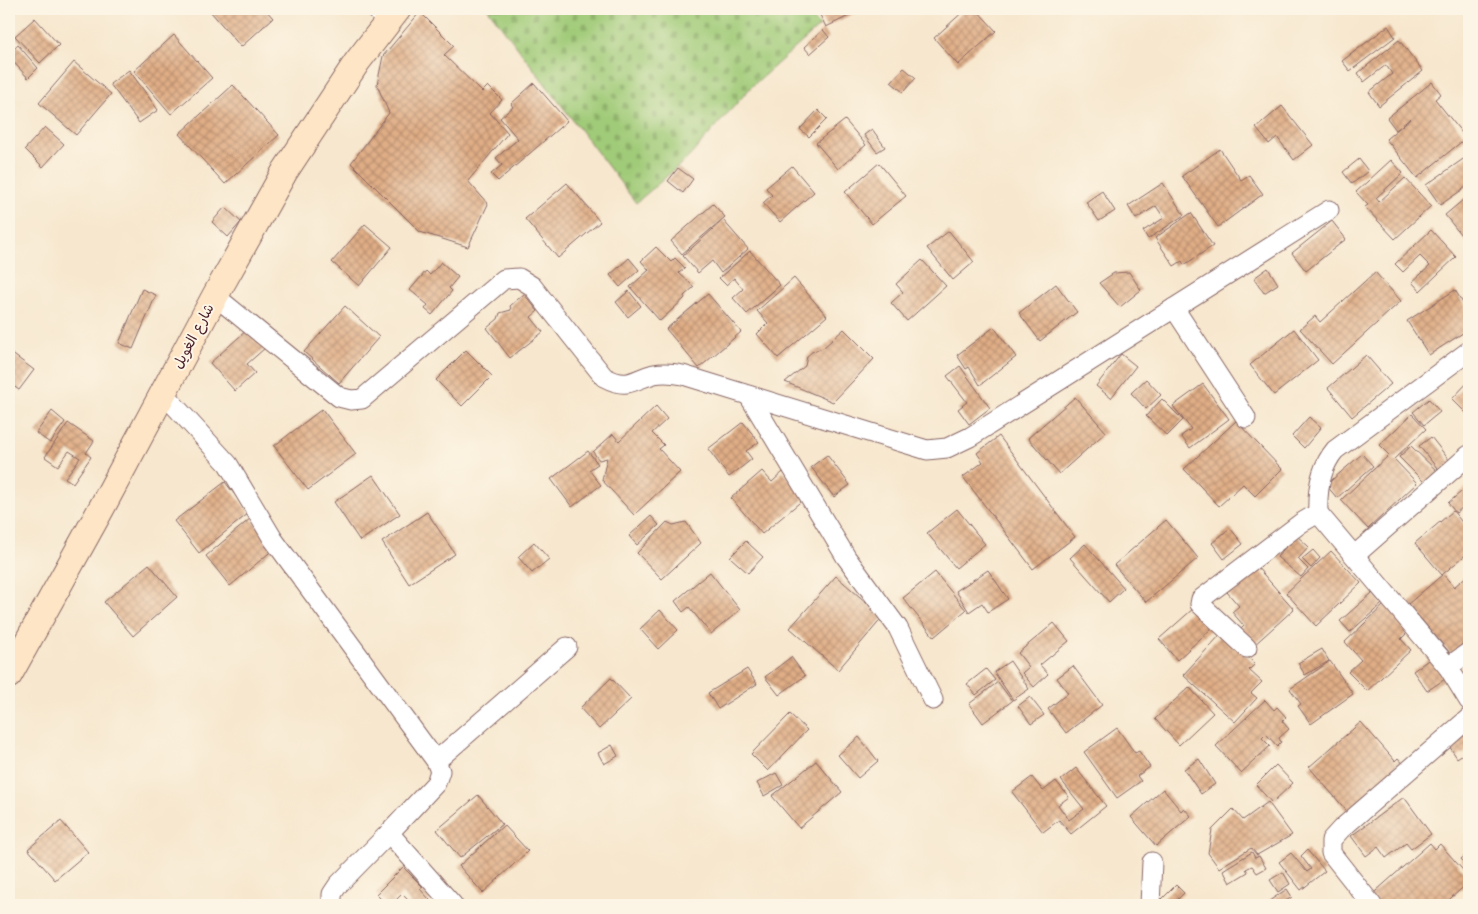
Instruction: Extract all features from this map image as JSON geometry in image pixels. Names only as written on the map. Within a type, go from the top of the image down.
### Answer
[{"type":"street","name":"شارع الغويل","points":[[9,675],[285,171],[387,13]]},
{"type":"street","points":[[215,296],[340,397],[350,400],[362,398],[504,279],[519,278],[532,286],[604,377],[616,384],[631,383],[654,374],[668,372],[927,450],[947,448],[970,437],[1329,210]]},
{"type":"street","points":[[1174,308],[1246,418]]},
{"type":"street","points":[[1469,351],[1335,450],[1328,458],[1318,487],[1318,513],[1448,667],[1469,701]]},
{"type":"street","points":[[163,393],[228,464],[273,539],[436,761],[440,771],[436,783],[338,885],[332,894],[332,905]]},
{"type":"street","points":[[749,396],[846,557],[898,628],[933,700]]},
{"type":"street","points":[[1355,555],[1469,454]]},
{"type":"street","points":[[1247,648],[1200,604],[1201,598],[1301,523],[1318,513]]},
{"type":"street","points":[[436,761],[567,647]]},
{"type":"street","points":[[1448,667],[1469,652]]},
{"type":"street","points":[[1372,905],[1331,853],[1331,840],[1341,829],[1469,718]]},
{"type":"street","points":[[389,833],[453,905]]},
{"type":"street","points":[[1150,905],[1152,862]]},
{"type":"green space","points":[[488,9],[803,9],[820,26],[752,86],[689,157],[636,203]]},
{"type":"building","points":[[213,9],[253,9],[255,12],[259,9],[265,9],[273,18],[241,47],[210,11]]},
{"type":"building","points":[[817,9],[858,9],[859,11],[826,27]]},
{"type":"building","points":[[966,9],[976,9],[996,31],[958,65],[934,38]]},
{"type":"building","points":[[420,12],[454,46],[444,55],[482,92],[488,86],[502,100],[490,113],[508,133],[468,181],[488,204],[468,247],[420,232],[351,163],[389,113],[377,85],[383,56]]},
{"type":"building","points":[[35,18],[59,45],[40,63],[15,36]]},
{"type":"building","points":[[1388,26],[1395,37],[1350,71],[1342,61]]},
{"type":"building","points":[[823,30],[829,37],[810,54],[804,47]]},
{"type":"building","points":[[174,35],[212,78],[171,114],[134,71]]},
{"type":"building","points":[[1399,40],[1423,71],[1379,106],[1369,92],[1392,74],[1386,65],[1364,82],[1358,73]]},
{"type":"building","points":[[18,45],[38,68],[28,78],[9,57],[9,53]]},
{"type":"building","points":[[74,62],[111,94],[76,135],[39,103]]},
{"type":"building","points":[[904,68],[916,78],[903,92],[891,82]]},
{"type":"building","points":[[129,70],[158,110],[139,123],[110,84]]},
{"type":"building","points":[[1432,82],[1441,94],[1435,99],[1466,138],[1417,178],[1386,139],[1411,118],[1396,130],[1387,118]]},
{"type":"building","points":[[534,83],[567,121],[498,181],[491,174],[502,165],[496,158],[518,139],[500,118],[513,107],[511,104]]},
{"type":"building","points":[[233,85],[279,135],[225,184],[179,134]]},
{"type":"building","points":[[1282,106],[1313,145],[1294,160],[1277,137],[1269,144],[1256,128]]},
{"type":"building","points":[[818,110],[827,119],[809,137],[800,129]]},
{"type":"building","points":[[845,120],[866,145],[838,169],[816,143]]},
{"type":"building","points":[[45,127],[64,144],[43,167],[25,149]]},
{"type":"building","points":[[872,129],[885,147],[877,152],[864,135]]},
{"type":"building","points":[[1220,149],[1241,180],[1249,175],[1263,194],[1218,227],[1182,176]]},
{"type":"building","points":[[1469,155],[1469,185],[1440,205],[1426,185]]},
{"type":"building","points":[[1359,159],[1368,171],[1352,184],[1343,172]]},
{"type":"building","points":[[1391,160],[1403,173],[1376,198],[1379,202],[1405,178],[1431,206],[1395,239],[1365,207],[1368,205],[1356,192]]},
{"type":"building","points":[[879,163],[906,196],[872,224],[845,192]]},
{"type":"building","points":[[792,166],[814,192],[780,222],[763,203],[772,195],[766,188]]},
{"type":"building","points":[[678,168],[693,179],[683,193],[668,181]]},
{"type":"building","points":[[567,183],[600,222],[558,258],[525,219]]},
{"type":"building","points":[[1163,183],[1184,215],[1148,239],[1143,231],[1164,218],[1156,206],[1136,219],[1128,206]]},
{"type":"building","points":[[1102,191],[1115,211],[1099,221],[1086,202]]},
{"type":"building","points":[[1469,195],[1469,245],[1445,215]]},
{"type":"building","points":[[713,204],[725,217],[682,254],[671,241]]},
{"type":"building","points":[[225,207],[241,222],[228,237],[212,222]]},
{"type":"building","points":[[1191,213],[1213,246],[1184,265],[1182,261],[1174,266],[1155,238]]},
{"type":"building","points":[[723,220],[748,249],[721,273],[712,261],[698,273],[683,256]]},
{"type":"building","points":[[1332,221],[1346,239],[1306,271],[1292,253]]},
{"type":"building","points":[[365,224],[392,247],[359,286],[332,262]]},
{"type":"building","points":[[1431,230],[1456,257],[1420,291],[1412,282],[1430,266],[1420,256],[1403,272],[1395,264]]},
{"type":"building","points":[[949,231],[974,262],[953,280],[927,248]]},
{"type":"building","points":[[656,247],[671,262],[675,258],[685,268],[679,273],[694,287],[660,321],[630,287],[649,270],[641,261]]},
{"type":"building","points":[[750,251],[780,285],[747,314],[733,298],[743,289],[734,278],[726,285],[719,278]]},
{"type":"building","points":[[629,258],[639,270],[620,287],[610,275]]},
{"type":"building","points":[[922,260],[946,286],[907,321],[891,303],[903,292],[896,284]]},
{"type":"building","points":[[441,262],[458,277],[449,288],[452,291],[432,315],[425,309],[428,305],[410,290],[426,271],[430,275]]},
{"type":"building","points":[[1268,268],[1278,284],[1264,293],[1254,278]]},
{"type":"building","points":[[1129,272],[1141,290],[1120,307],[1099,283],[1114,273]]},
{"type":"building","points":[[1375,272],[1401,301],[1332,364],[1300,329],[1315,316],[1320,322]]},
{"type":"building","points":[[794,278],[827,316],[778,358],[757,334],[768,323],[757,311]]},
{"type":"building","points":[[1056,284],[1077,312],[1040,341],[1019,313]]},
{"type":"building","points":[[142,289],[156,295],[133,349],[119,343]]},
{"type":"building","points":[[1455,290],[1469,313],[1469,329],[1429,355],[1407,321]]},
{"type":"building","points":[[629,291],[641,306],[628,317],[616,302]]},
{"type":"building","points":[[524,294],[538,311],[531,317],[543,332],[510,358],[487,328],[498,319],[500,313],[511,310],[510,306]]},
{"type":"building","points":[[708,294],[741,332],[699,368],[666,329]]},
{"type":"building","points":[[345,306],[379,337],[339,383],[304,352]]},
{"type":"building","points":[[994,327],[1016,357],[980,385],[969,367],[966,369],[957,355]]},
{"type":"building","points":[[248,329],[265,348],[247,364],[255,373],[235,391],[210,363]]},
{"type":"building","points":[[844,329],[874,359],[833,402],[785,382],[805,366],[807,356],[813,351],[823,348]]},
{"type":"building","points":[[1294,329],[1318,360],[1274,395],[1250,365]]},
{"type":"building","points":[[466,350],[492,376],[462,406],[436,380]]},
{"type":"building","points":[[11,353],[34,370],[19,390],[9,383],[9,357]]},
{"type":"building","points":[[1121,354],[1136,366],[1111,398],[1096,386]]},
{"type":"building","points":[[1366,355],[1391,384],[1352,417],[1328,388]]},
{"type":"building","points":[[960,366],[990,408],[969,424],[958,409],[967,402],[947,376]]},
{"type":"building","points":[[1146,379],[1161,395],[1146,409],[1131,393]]},
{"type":"building","points":[[1469,381],[1469,416],[1452,399]]},
{"type":"building","points":[[1203,384],[1229,419],[1190,448],[1181,436],[1191,429],[1173,406]]},
{"type":"building","points":[[1075,397],[1106,432],[1059,474],[1028,438]]},
{"type":"building","points":[[1162,399],[1183,420],[1167,436],[1146,416]]},
{"type":"building","points":[[1429,399],[1440,412],[1424,425],[1413,412]]},
{"type":"building","points":[[656,406],[667,419],[652,433],[664,445],[659,449],[680,472],[634,515],[602,480],[607,458],[599,460],[593,452],[613,434],[619,441]]},
{"type":"building","points":[[322,409],[356,454],[308,490],[274,446]]},
{"type":"building","points":[[52,411],[65,422],[50,443],[36,433]]},
{"type":"building","points":[[1412,414],[1426,429],[1394,459],[1417,483],[1368,529],[1341,500],[1389,455],[1379,445]]},
{"type":"building","points":[[1309,417],[1321,428],[1304,448],[1292,436]]},
{"type":"building","points":[[1236,421],[1282,469],[1255,496],[1243,484],[1219,506],[1184,469]]},
{"type":"building","points":[[743,422],[759,442],[746,451],[752,459],[729,477],[708,449]]},
{"type":"building","points":[[68,423],[94,441],[86,453],[91,457],[73,483],[65,478],[80,458],[69,451],[58,466],[45,457]]},
{"type":"building","points":[[999,436],[1075,537],[1033,569],[963,477],[983,462],[977,453]]},
{"type":"building","points":[[1431,437],[1453,465],[1442,474],[1419,446]]},
{"type":"building","points":[[1411,446],[1440,474],[1428,486],[1399,457]]},
{"type":"building","points":[[588,451],[598,464],[589,470],[601,485],[572,507],[551,479]]},
{"type":"building","points":[[1362,454],[1373,466],[1337,498],[1326,485]]},
{"type":"building","points":[[827,455],[850,485],[834,497],[811,467]]},
{"type":"building","points":[[762,471],[772,482],[783,472],[805,498],[762,534],[731,498]]},
{"type":"building","points":[[373,475],[400,514],[360,541],[334,502]]},
{"type":"building","points":[[225,482],[249,513],[199,553],[174,521]]},
{"type":"building","points":[[1468,486],[1469,502],[1456,513],[1448,503]]},
{"type":"building","points":[[957,509],[985,544],[956,568],[927,533]]},
{"type":"building","points":[[1453,511],[1469,531],[1469,552],[1443,574],[1454,587],[1469,574],[1469,638],[1451,654],[1408,604],[1442,575],[1415,543]]},
{"type":"building","points":[[427,512],[455,554],[409,584],[382,542]]},
{"type":"building","points":[[651,516],[659,525],[637,545],[629,536]]},
{"type":"building","points":[[251,518],[275,548],[230,586],[206,556]]},
{"type":"building","points":[[1166,520],[1198,558],[1146,602],[1114,565]]},
{"type":"building","points":[[667,522],[673,525],[686,522],[701,543],[662,579],[637,553]]},
{"type":"building","points":[[1230,528],[1243,544],[1224,559],[1212,543]]},
{"type":"building","points":[[1296,535],[1309,547],[1298,559],[1308,569],[1301,577],[1277,557]]},
{"type":"building","points":[[746,541],[763,557],[748,573],[730,557]]},
{"type":"building","points":[[534,542],[549,559],[532,573],[518,557]]},
{"type":"building","points":[[1085,544],[1124,588],[1109,602],[1070,558]]},
{"type":"building","points":[[1313,550],[1320,558],[1311,568],[1302,559]]},
{"type":"building","points":[[1331,551],[1361,583],[1316,626],[1286,593]]},
{"type":"building","points":[[149,564],[177,597],[133,636],[104,602]]},
{"type":"building","points":[[1256,566],[1294,609],[1253,646],[1239,631],[1244,626],[1232,612],[1239,606],[1227,592]]},
{"type":"building","points":[[988,570],[1008,599],[988,612],[982,603],[969,612],[956,591]]},
{"type":"building","points":[[710,572],[740,610],[711,634],[689,607],[683,612],[675,601]]},
{"type":"building","points":[[935,572],[966,610],[934,637],[903,598]]},
{"type":"building","points":[[836,576],[883,617],[838,670],[790,628]]},
{"type":"building","points":[[1372,593],[1382,604],[1350,632],[1340,621]]},
{"type":"building","points":[[1386,603],[1411,629],[1401,639],[1411,650],[1367,691],[1348,672],[1361,660],[1345,642]]},
{"type":"building","points":[[1194,608],[1212,628],[1177,660],[1159,639]]},
{"type":"building","points":[[660,610],[678,630],[658,649],[640,629]]},
{"type":"building","points":[[1054,623],[1069,641],[1040,665],[1048,674],[1034,687],[1022,673],[1029,667],[1018,653]]},
{"type":"building","points":[[1222,633],[1255,664],[1249,670],[1262,682],[1251,693],[1257,698],[1235,722],[1183,675]]},
{"type":"building","points":[[1322,649],[1329,661],[1305,675],[1298,663]]},
{"type":"building","points":[[791,657],[805,676],[779,695],[765,677]]},
{"type":"building","points":[[1431,658],[1445,679],[1427,691],[1413,671]]},
{"type":"building","points":[[1010,661],[1029,689],[1013,700],[994,672]]},
{"type":"building","points":[[1330,661],[1353,694],[1311,724],[1298,706],[1301,704],[1290,689]]},
{"type":"building","points":[[1073,666],[1102,705],[1066,733],[1048,709],[1068,693],[1057,678]]},
{"type":"building","points":[[747,669],[757,684],[718,709],[708,693]]},
{"type":"building","points":[[986,669],[995,680],[976,695],[967,684]]},
{"type":"building","points":[[611,678],[631,699],[599,729],[580,708]]},
{"type":"building","points":[[998,682],[1012,701],[983,723],[969,704]]},
{"type":"building","points":[[1189,687],[1213,713],[1179,745],[1155,719]]},
{"type":"building","points":[[1030,697],[1044,715],[1031,724],[1018,706]]},
{"type":"building","points":[[1265,700],[1274,710],[1277,707],[1286,717],[1282,721],[1289,729],[1279,738],[1281,742],[1277,746],[1266,734],[1262,738],[1270,746],[1241,773],[1216,746]]},
{"type":"building","points":[[790,714],[807,730],[768,771],[751,754]]},
{"type":"building","points":[[1361,722],[1395,761],[1398,758],[1407,768],[1351,816],[1309,767]]},
{"type":"building","points":[[1469,726],[1469,750],[1457,758],[1446,741]]},
{"type":"building","points":[[1117,728],[1135,753],[1139,751],[1150,767],[1137,776],[1141,781],[1117,798],[1084,752]]},
{"type":"building","points":[[859,737],[878,761],[858,778],[838,755]]},
{"type":"building","points":[[612,745],[618,756],[604,764],[598,753]]},
{"type":"building","points":[[1199,759],[1215,784],[1201,794],[1184,769]]},
{"type":"building","points":[[816,761],[842,792],[799,828],[772,796]]},
{"type":"building","points":[[1276,765],[1293,783],[1272,803],[1256,785]]},
{"type":"building","points":[[1076,768],[1106,806],[1071,834],[1059,820],[1043,832],[1012,792],[1032,777],[1043,791],[1056,781],[1069,797],[1058,805],[1069,820],[1084,809],[1061,780]]},
{"type":"building","points":[[776,773],[783,785],[764,796],[757,783]]},
{"type":"building","points":[[1163,789],[1181,811],[1184,808],[1191,816],[1156,846],[1131,817]]},
{"type":"building","points":[[478,795],[502,824],[460,858],[437,830]]},
{"type":"building","points":[[1404,797],[1431,834],[1411,849],[1406,843],[1386,858],[1378,847],[1366,856],[1351,836]]},
{"type":"building","points":[[1268,802],[1292,835],[1257,855],[1251,848],[1219,868],[1208,853],[1212,830],[1233,809],[1243,820]]},
{"type":"building","points":[[61,821],[88,852],[55,880],[28,849]]},
{"type":"building","points":[[504,825],[528,851],[483,893],[459,866]]},
{"type":"building","points":[[1430,843],[1435,849],[1440,844],[1469,877],[1469,882],[1443,905],[1372,905],[1367,899]]},
{"type":"building","points":[[1307,850],[1325,871],[1301,890],[1279,862],[1291,853],[1307,872],[1311,869],[1301,856]]},
{"type":"building","points":[[1252,852],[1255,858],[1259,856],[1266,868],[1257,873],[1252,866],[1246,869],[1248,872],[1230,883],[1223,870]]},
{"type":"building","points":[[1469,852],[1469,869],[1461,859]]},
{"type":"building","points":[[403,867],[423,887],[420,889],[430,900],[425,905],[408,905],[410,902],[402,894],[391,905],[387,905],[376,894]]},
{"type":"building","points":[[1283,872],[1290,884],[1278,892],[1270,880]]},
{"type":"building","points":[[1176,885],[1184,893],[1172,905],[1166,905],[1161,900]]},
{"type":"building","points":[[1287,889],[1292,897],[1280,905],[1263,905]]}]
